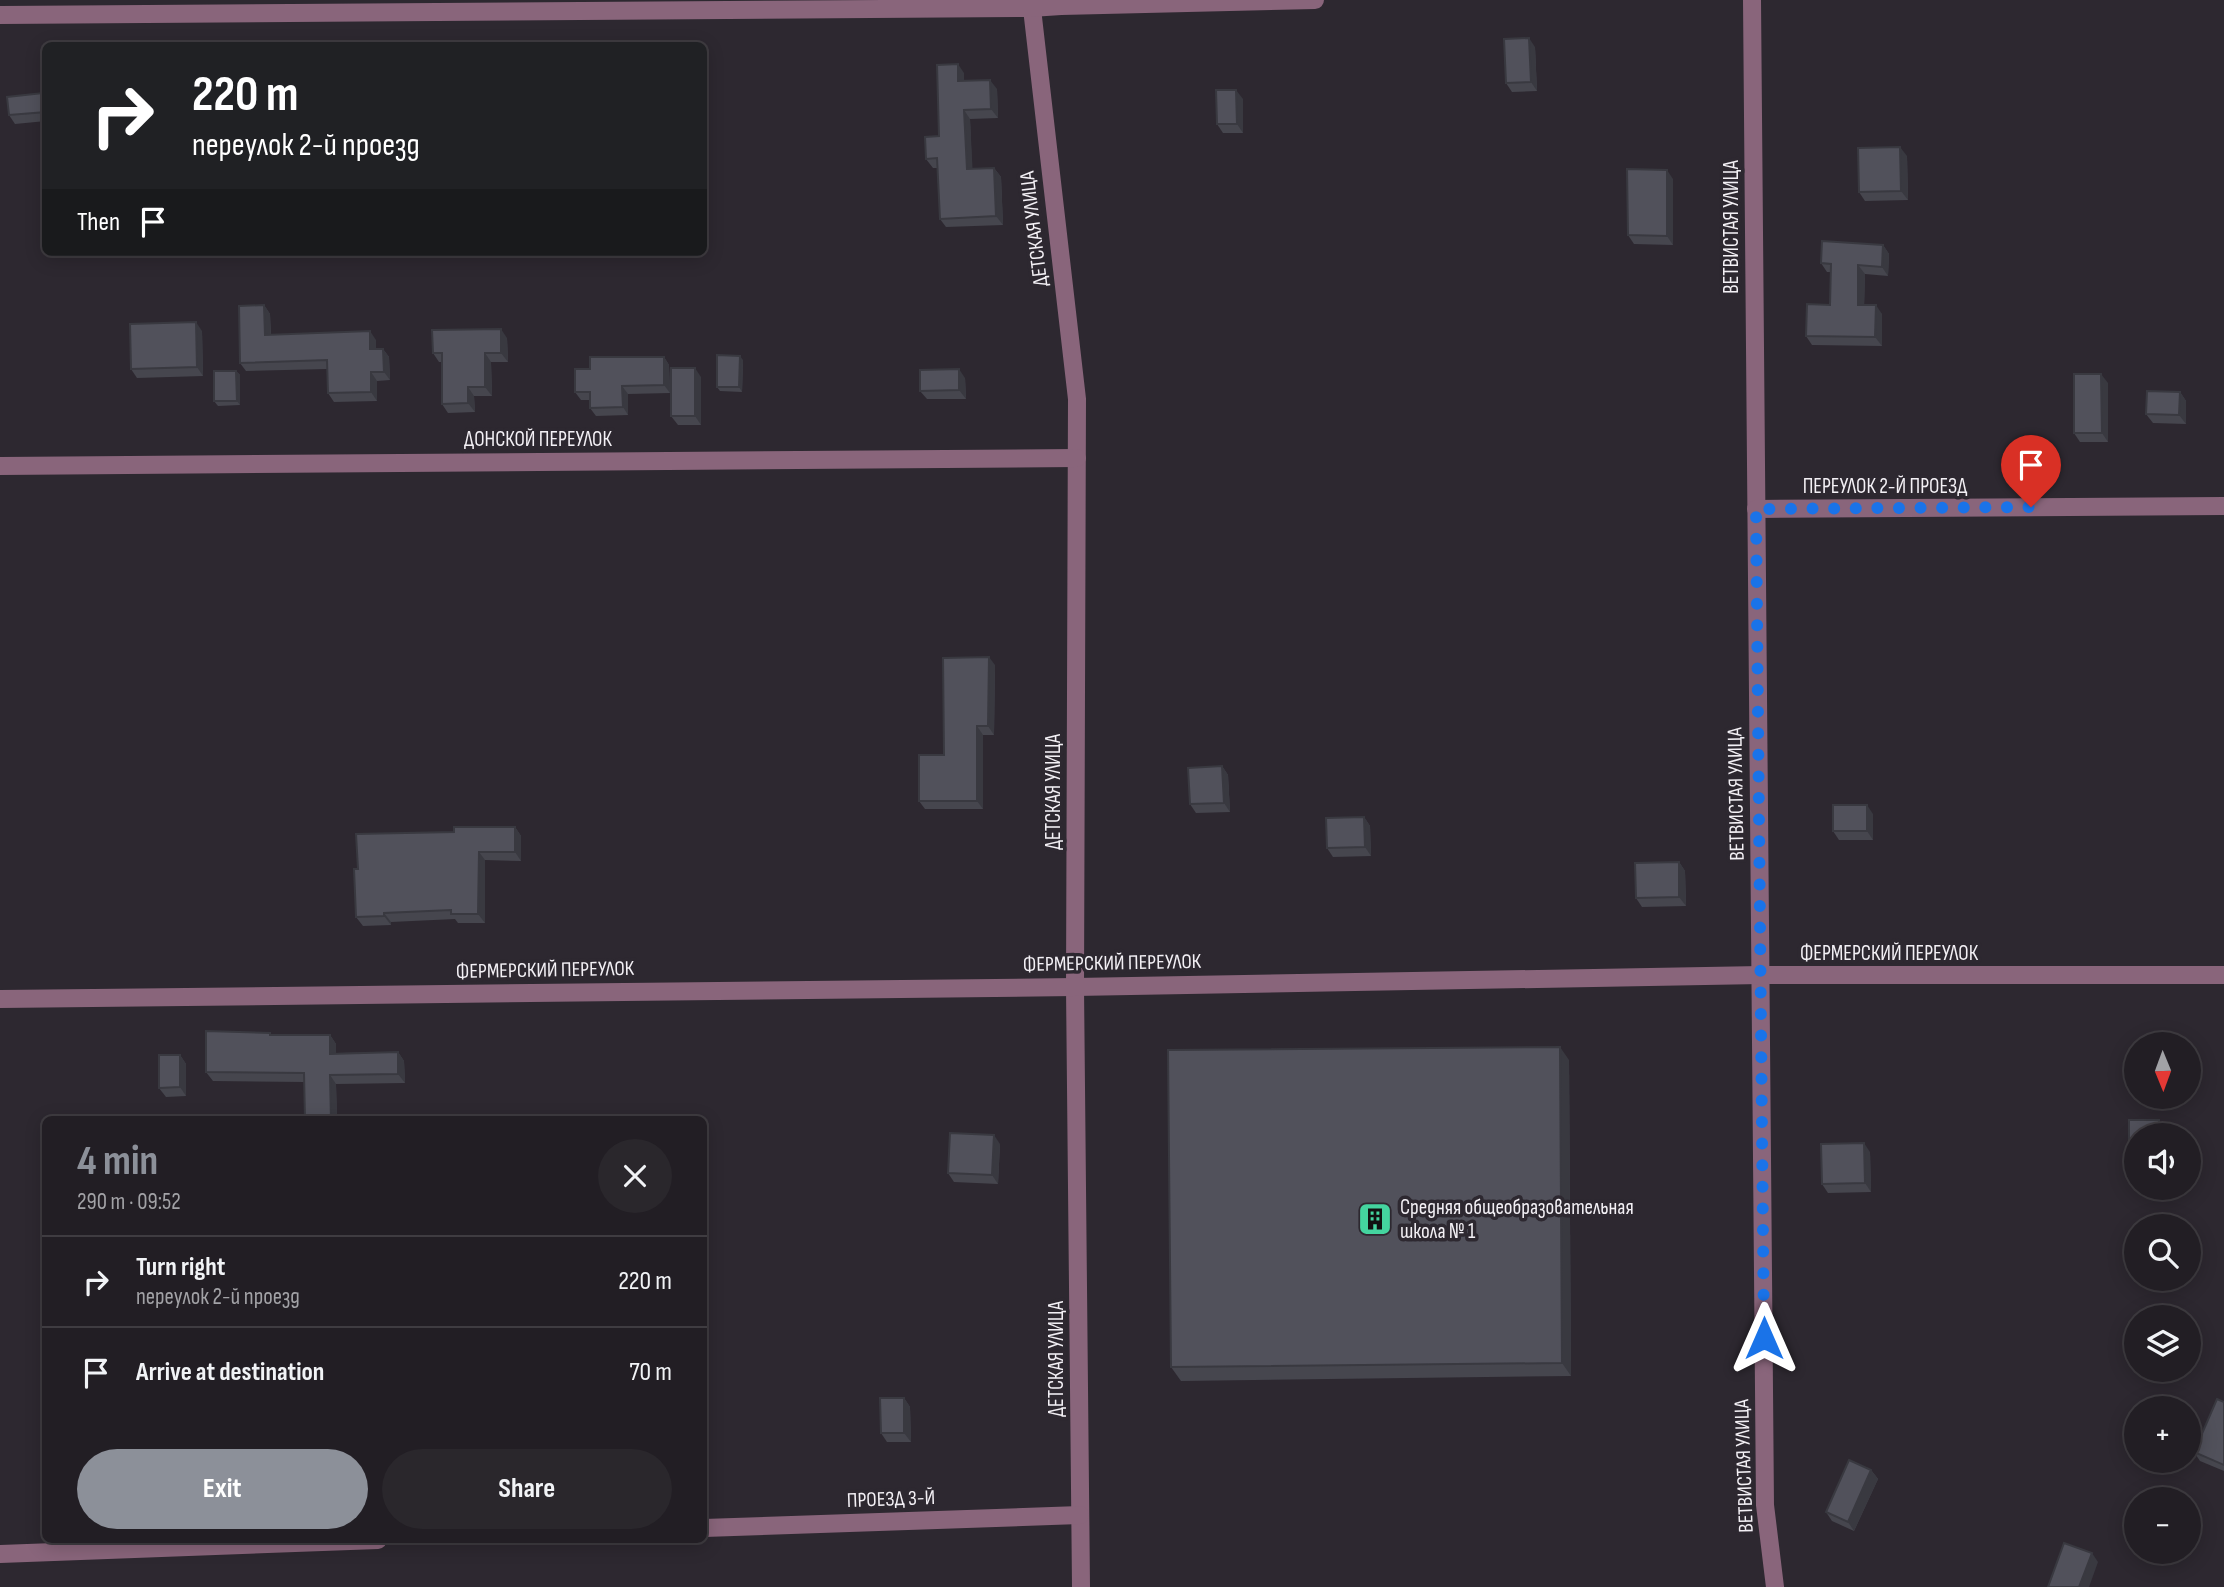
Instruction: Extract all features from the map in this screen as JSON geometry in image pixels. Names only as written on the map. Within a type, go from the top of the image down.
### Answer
[{"type":"street","points":[[0,15],[1315,0]]},
{"type":"street","name":"ВЕТВИСТАЯ УЛИЦА","points":[[1752,0],[1765,1505],[1775,1587]]},
{"type":"street","name":"ДЕТСКАЯ УЛИЦА","points":[[1031,4],[1077,398],[1075,987],[1081,1587]]},
{"type":"street","name":"ДОНСКОЙ ПЕРЕУЛОК","points":[[0,466],[1077,458]]},
{"type":"street","name":"ПЕРЕУЛОК 2-Й ПРОЕЗД","points":[[1756,509],[2224,506]]},
{"type":"street","name":"ФЕРМЕРСКИЙ ПЕРЕУЛОК","points":[[0,999],[1075,987],[1761,975],[2224,975]]},
{"type":"street","name":"ПРОЕЗД 3-Й","points":[[707,1528],[1080,1515]]},
{"type":"street","points":[[0,1554],[297,1543]]},
{"type":"building","points":[[1529,38],[1531,82],[1506,83],[1504,39]]},
{"type":"building","points":[[958,64],[958,81],[990,80],[991,109],[964,110],[967,169],[994,168],[996,216],[940,219],[937,158],[926,159],[925,137],[939,136],[937,65]]},
{"type":"building","points":[[1216,90],[1236,90],[1237,124],[1217,124]]},
{"type":"building","points":[[42,93],[42,112],[9,115],[7,97]]},
{"type":"building","points":[[1900,147],[1901,191],[1859,192],[1858,148]]},
{"type":"building","points":[[1627,169],[1667,170],[1667,236],[1628,235]]},
{"type":"building","points":[[1822,241],[1883,245],[1882,267],[1858,265],[1858,305],[1876,305],[1875,337],[1806,336],[1807,304],[1830,305],[1831,264],[1821,263]]},
{"type":"building","points":[[264,305],[265,335],[370,331],[370,349],[383,349],[384,372],[371,372],[371,392],[328,393],[327,360],[240,363],[239,306]]},
{"type":"building","points":[[196,322],[197,367],[131,369],[130,324]]},
{"type":"building","points":[[501,329],[501,353],[485,353],[485,387],[468,387],[468,403],[442,404],[442,353],[433,353],[432,330]]},
{"type":"building","points":[[717,355],[740,356],[739,387],[717,387]]},
{"type":"building","points":[[590,357],[664,357],[664,385],[622,386],[623,407],[590,408],[590,392],[575,392],[575,369],[590,369]]},
{"type":"building","points":[[671,368],[695,368],[695,416],[671,416]]},
{"type":"building","points":[[959,369],[959,390],[920,391],[920,370]]},
{"type":"building","points":[[214,371],[236,371],[237,401],[214,401]]},
{"type":"building","points":[[2074,374],[2101,374],[2102,433],[2074,433]]},
{"type":"building","points":[[2147,391],[2180,392],[2179,415],[2146,414]]},
{"type":"building","points":[[989,657],[988,726],[977,726],[977,801],[919,801],[919,755],[944,755],[943,658]]},
{"type":"building","points":[[1222,766],[1224,803],[1190,804],[1188,768]]},
{"type":"building","points":[[1833,805],[1867,805],[1867,831],[1833,831]]},
{"type":"building","points":[[1364,817],[1365,847],[1327,848],[1326,818]]},
{"type":"building","points":[[454,827],[515,827],[515,852],[479,852],[478,914],[451,914],[451,910],[356,917],[356,834],[454,832]]},
{"type":"building","points":[[1679,862],[1679,897],[1636,898],[1635,863]]},
{"type":"building","points":[[206,1031],[330,1035],[330,1054],[398,1052],[398,1074],[330,1075],[331,1116],[305,1116],[304,1073],[206,1072]]},
{"type":"building","name":"Средняя общеобразовательная школа № 1","points":[[1560,1047],[1562,1363],[1171,1367],[1168,1050]]},
{"type":"building","points":[[159,1055],[180,1055],[180,1087],[159,1088]]},
{"type":"building","points":[[2129,1120],[2159,1120],[2159,1123],[2129,1123]]},
{"type":"building","points":[[950,1133],[994,1135],[992,1175],[948,1173]]},
{"type":"building","points":[[1864,1143],[1865,1183],[1822,1184],[1821,1144]]},
{"type":"building","points":[[880,1398],[904,1398],[904,1433],[881,1433]]},
{"type":"building","points":[[2217,1399],[2224,1402],[2224,1465],[2201,1455],[2201,1436]]},
{"type":"building","points":[[1849,1460],[1871,1470],[1848,1522],[1826,1512]]},
{"type":"building","points":[[2064,1543],[2092,1553],[2079,1587],[2048,1587]]},
{"type":"place","name":"Средняя общеобразовательная школа № 1","points":[[1375,1219]]},
{"type":"route","points":[[1764,1338],[1756,509],[2031,507]]}]
